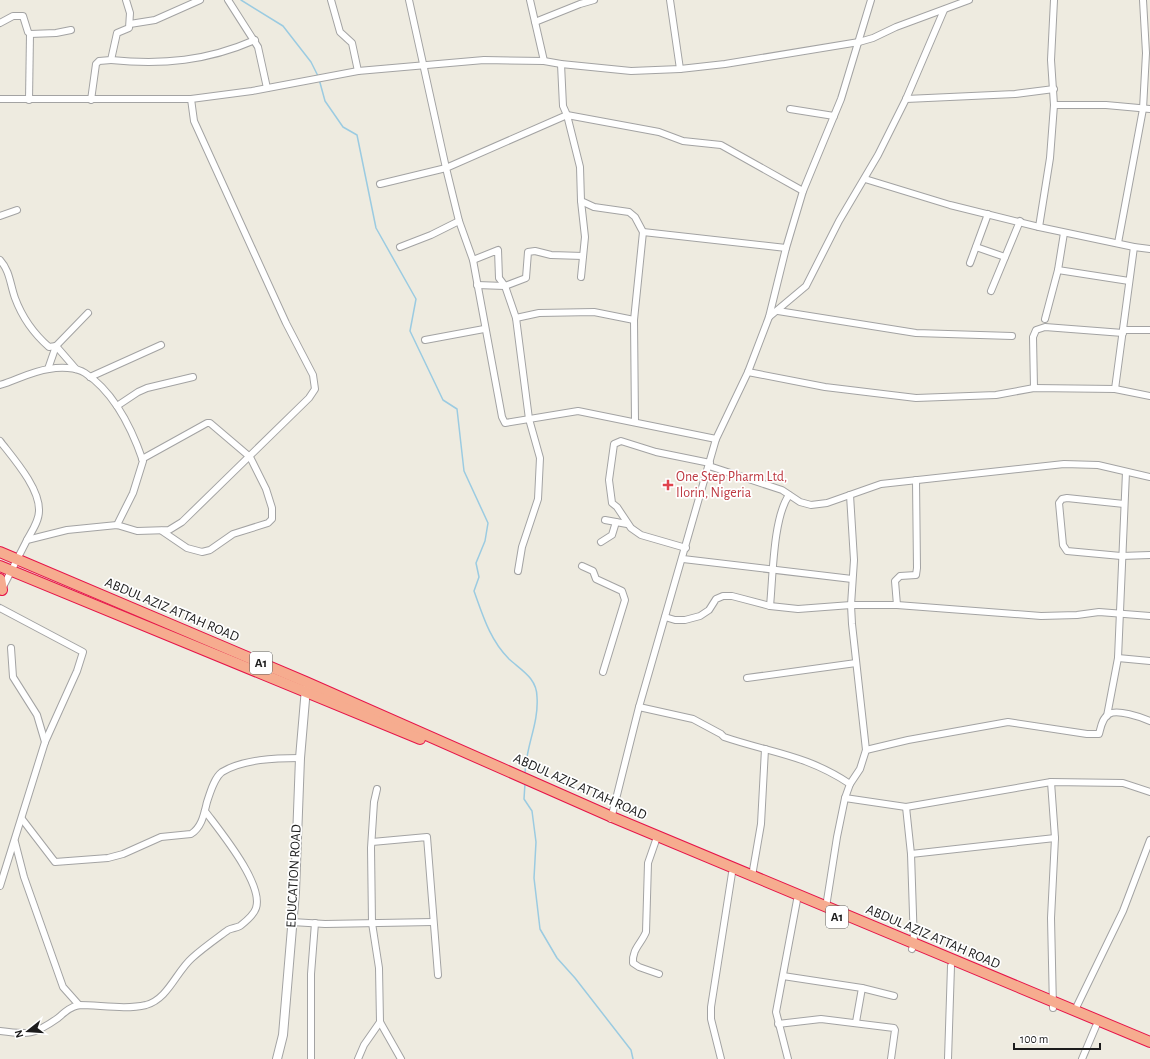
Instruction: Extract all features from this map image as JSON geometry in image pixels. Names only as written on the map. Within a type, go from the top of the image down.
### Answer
[{"type":"highway","name":"ABDUL AZIZ ATTAH ROAD","points":[[0,552],[306,687],[524,780],[732,873],[913,946],[1053,1005],[1096,1026],[1150,1047]]},
{"type":"highway","name":"ABDUL AZIZ ATTAH ROAD","points":[[0,566],[306,687]]},
{"type":"highway","points":[[0,579],[1,591]]},
{"type":"highway","name":"ABDUL AZIZ ATTAH ROAD","points":[[611,819],[826,907],[913,946],[951,966],[1053,1005],[1075,1010],[1150,1042]]},
{"type":"street","points":[[111,60],[117,33],[129,28],[130,24],[130,13],[126,0]]},
{"type":"street","points":[[130,24],[155,20],[200,0]]},
{"type":"street","points":[[228,0],[239,15],[246,30],[255,40],[258,47],[267,88]]},
{"type":"street","points":[[331,0],[340,32],[352,43],[358,71]]},
{"type":"street","points":[[409,0],[446,168],[459,220],[473,260],[484,329],[502,417],[505,423],[578,411],[716,440]]},
{"type":"street","points":[[530,0],[544,60]]},
{"type":"street","points":[[535,22],[594,0]]},
{"type":"street","points":[[670,0],[680,69]]},
{"type":"street","points":[[611,819],[639,707],[683,559],[716,440],[748,372],[770,317],[786,248],[803,191],[834,116],[872,0]]},
{"type":"street","points":[[0,100],[191,99],[267,88],[358,71],[484,60],[544,60],[561,64],[631,71],[680,69],[725,64],[859,42],[873,38],[896,27],[969,0]]},
{"type":"street","points":[[1039,227],[1050,158],[1054,105],[1051,60],[1054,0]]},
{"type":"street","points":[[1118,244],[1143,109],[1148,53],[1143,0]]},
{"type":"street","points":[[770,317],[806,286],[839,221],[866,179],[906,99],[944,10]]},
{"type":"street","points":[[0,23],[14,16],[23,16],[30,34],[29,100]]},
{"type":"street","points":[[30,34],[56,33],[72,30]]},
{"type":"street","points":[[91,100],[96,64],[99,61],[111,60],[136,62],[196,59],[228,51],[255,40]]},
{"type":"street","points":[[561,64],[563,106],[567,115],[580,167],[585,237],[581,277]]},
{"type":"street","points":[[906,99],[1015,94],[1054,89]]},
{"type":"street","points":[[27,540],[67,530],[117,525],[137,531],[169,530],[182,522],[250,457],[275,430],[309,398],[315,389],[313,375],[286,323],[194,121],[191,99]]},
{"type":"street","points":[[1054,105],[1106,105],[1150,109]]},
{"type":"street","points":[[790,109],[834,116]]},
{"type":"street","points":[[380,184],[446,168],[567,115],[659,132],[683,141],[721,145],[803,191]]},
{"type":"street","points":[[866,179],[950,205],[1020,221],[1039,227],[1134,248],[1150,249]]},
{"type":"street","points":[[582,201],[594,208],[629,212],[635,217],[643,232],[634,320],[635,422]]},
{"type":"street","points":[[0,216],[17,210]]},
{"type":"street","points":[[970,263],[988,214]]},
{"type":"street","points":[[400,247],[431,235],[459,220]]},
{"type":"street","points":[[991,291],[1020,221]]},
{"type":"street","points":[[643,232],[786,248]]},
{"type":"street","points":[[1045,319],[1058,270],[1064,233]]},
{"type":"street","points":[[976,247],[1005,257]]},
{"type":"street","points":[[1115,389],[1134,248]]},
{"type":"street","points":[[473,260],[498,250],[499,278],[505,286],[516,318],[529,419],[540,458],[540,487],[538,499],[522,547],[518,571]]},
{"type":"street","points":[[477,285],[505,286],[526,278],[528,252],[535,251],[551,255],[583,256]]},
{"type":"street","points":[[0,260],[8,272],[15,298],[29,326],[49,347],[56,346]]},
{"type":"street","points":[[1058,270],[1130,281]]},
{"type":"street","points":[[778,311],[916,333],[1012,336]]},
{"type":"street","points":[[516,318],[539,314],[594,312],[634,320]]},
{"type":"street","points":[[48,369],[56,346],[88,313]]},
{"type":"street","points":[[1034,388],[1033,337],[1036,330],[1044,327],[1123,331],[1150,330]]},
{"type":"street","points":[[425,340],[484,329]]},
{"type":"street","points":[[90,377],[161,345]]},
{"type":"street","points":[[56,346],[76,370]]},
{"type":"street","points":[[0,385],[48,369],[76,370],[84,372],[100,385],[117,406],[143,464],[133,493],[117,525]]},
{"type":"street","points":[[748,372],[825,387],[916,398],[996,395],[1034,388],[1115,389],[1150,396]]},
{"type":"street","points":[[117,406],[138,392],[147,388],[193,377]]},
{"type":"street","points":[[142,459],[207,423],[213,425],[250,457],[266,489],[272,508],[272,519],[268,523],[233,534],[210,550],[202,552],[187,548],[162,531]]},
{"type":"street","points":[[0,441],[26,477],[36,494],[40,510],[38,520],[17,559],[13,571],[1,591]]},
{"type":"street","points":[[686,548],[641,535],[627,524],[620,512],[612,504],[609,480],[614,444],[621,441],[656,452],[709,464],[782,490],[800,502],[812,505],[827,503],[881,484],[1064,464],[1098,465],[1150,477]]},
{"type":"street","points":[[1107,716],[1118,658],[1121,556],[1126,472]]},
{"type":"street","points":[[897,605],[895,581],[900,576],[916,575],[916,480]]},
{"type":"street","points":[[770,606],[779,520],[785,501],[789,495]]},
{"type":"street","points":[[826,907],[845,798],[850,784],[860,769],[866,750],[851,605],[854,560],[850,495]]},
{"type":"street","points":[[1124,504],[1067,498],[1062,499],[1059,503],[1062,542],[1067,551],[1121,556],[1150,555]]},
{"type":"street","points":[[605,520],[627,524]]},
{"type":"street","points":[[601,542],[612,535],[616,522]]},
{"type":"street","points":[[683,559],[852,579]]},
{"type":"street","points":[[582,566],[593,571],[596,579],[622,591],[625,600],[603,672]]},
{"type":"street","points":[[665,617],[675,620],[685,620],[700,616],[709,610],[716,599],[723,596],[732,596],[770,606],[798,610],[851,605],[897,605],[1041,616],[1077,615],[1099,612],[1150,616]]},
{"type":"street","points":[[0,608],[82,652],[77,671],[45,742],[0,886]]},
{"type":"street","points":[[11,648],[13,677],[37,715],[45,742]]},
{"type":"street","points":[[1118,658],[1150,661]]},
{"type":"street","points":[[747,678],[856,663]]},
{"type":"street","name":"EDUCATION ROAD","points":[[276,1059],[284,1035],[295,892],[300,758],[306,687]]},
{"type":"street","points":[[639,707],[693,719],[721,734],[724,738],[786,753],[831,771],[850,784]]},
{"type":"street","points":[[866,750],[908,740],[1008,722],[1087,734],[1099,734],[1102,723],[1107,716],[1112,713],[1135,715],[1150,721]]},
{"type":"street","points":[[752,876],[761,824],[765,749]]},
{"type":"street","points":[[22,819],[55,862],[108,858],[123,854],[161,837],[191,834],[197,829],[215,782],[222,772],[266,758],[300,758]]},
{"type":"street","points":[[845,798],[906,807],[1051,782],[1122,783],[1150,792]]},
{"type":"street","points":[[1051,782],[1055,838],[1051,918],[1053,1005]]},
{"type":"street","points":[[377,789],[374,802],[372,842],[372,923],[378,968],[380,1022],[401,1059]]},
{"type":"street","points":[[906,807],[911,854],[913,946]]},
{"type":"street","points":[[0,1031],[24,1034],[35,1032],[58,1018],[71,1007],[79,1005],[146,1005],[158,999],[191,958],[230,929],[239,927],[256,908],[257,896],[251,878],[238,856],[205,811]]},
{"type":"street","points":[[372,842],[427,837],[438,975]]},
{"type":"street","points":[[911,854],[1055,838]]},
{"type":"street","points":[[656,840],[648,863],[646,932],[644,938],[636,946],[632,957],[633,963],[659,974]]},
{"type":"street","points":[[1075,1010],[1123,912],[1150,840]]},
{"type":"street","points":[[15,842],[24,877],[63,987],[79,1005]]},
{"type":"street","points":[[721,1059],[711,1019],[711,1007],[732,873]]},
{"type":"street","points":[[788,1059],[776,1012],[777,999],[783,976],[797,900]]},
{"type":"street","points":[[292,922],[433,922]]},
{"type":"street","points":[[311,1059],[311,974],[315,923]]},
{"type":"street","points":[[948,1059],[951,966]]},
{"type":"street","points":[[783,976],[862,988],[894,996]]},
{"type":"street","points":[[856,1022],[862,988]]},
{"type":"street","points":[[778,1024],[821,1019],[856,1022],[895,1030],[891,1059]]},
{"type":"street","points":[[358,1059],[364,1045],[380,1022]]},
{"type":"street","points":[[1082,1059],[1096,1026]]},
{"type":"waterway","points":[[241,0],[283,26],[311,62],[318,76]]},
{"type":"waterway","points":[[319,79],[325,101],[343,127],[357,135],[376,228],[416,299],[410,331],[443,400],[457,409],[464,471],[488,523],[485,541],[476,563],[479,577],[474,591],[492,636],[502,652],[528,675],[536,690],[536,717],[527,755],[525,775]]},
{"type":"waterway","points":[[525,783],[524,799],[532,811],[536,842],[534,878],[540,929],[557,958],[575,978],[631,1050],[633,1059]]},
{"type":"place","name":"One Step Pharm Ltd, Ilorin, Nigeria","points":[[668,485]]}]
